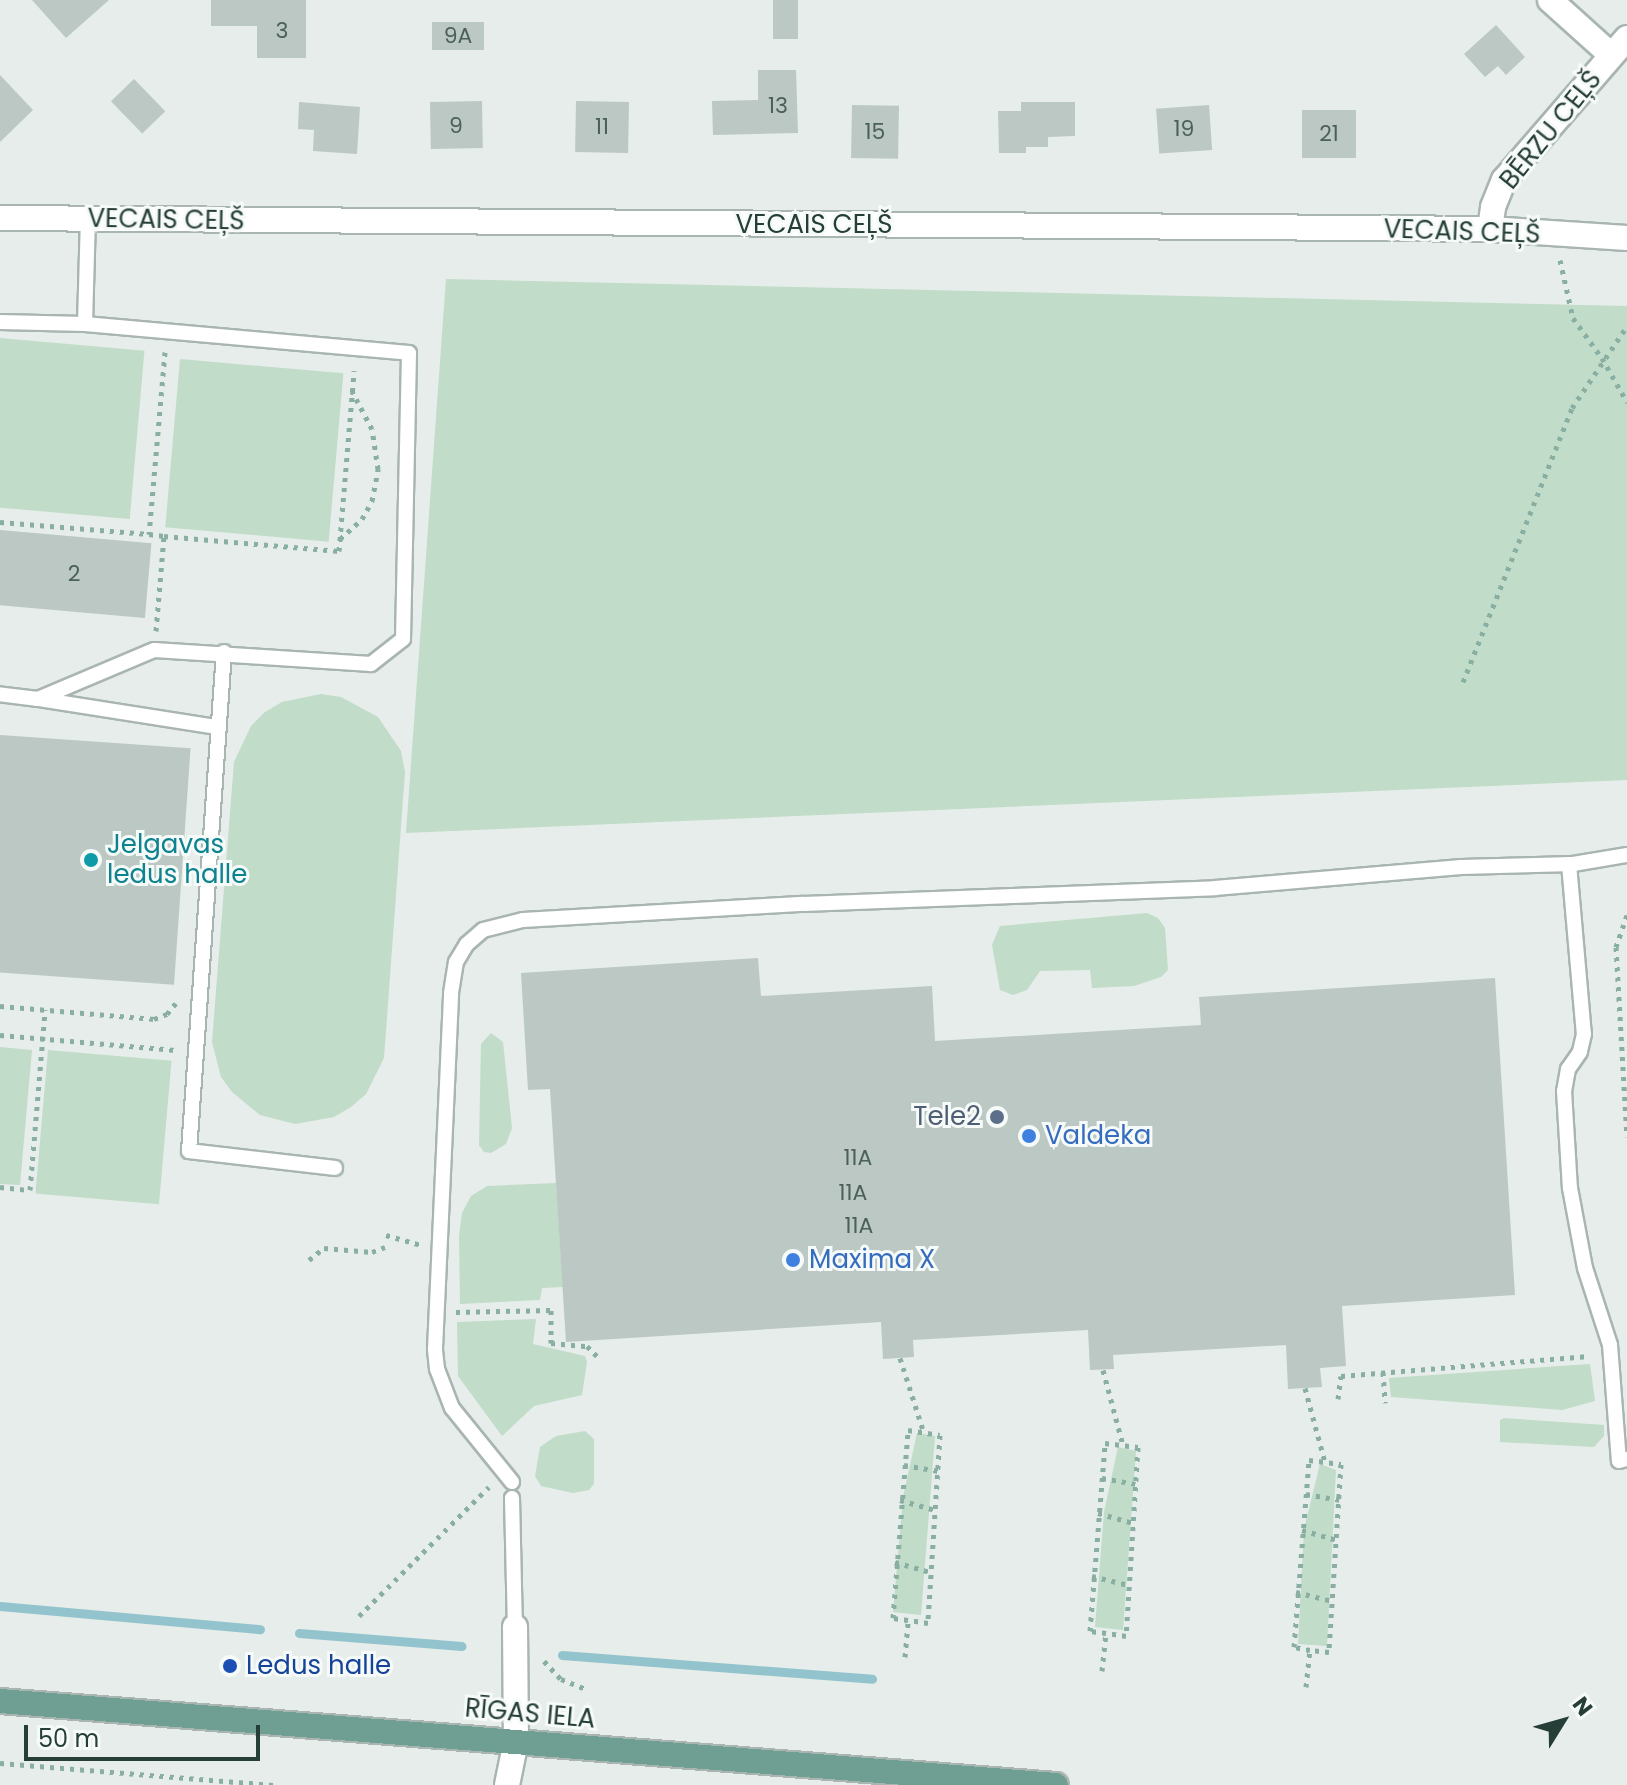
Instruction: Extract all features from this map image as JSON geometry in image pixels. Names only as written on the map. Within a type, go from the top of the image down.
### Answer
[{"type":"main road","name":"RĪGAS IELA","points":[[0,1701],[1056,1785]]},
{"type":"street","points":[[1550,0],[1619,47]]},
{"type":"street","name":"BĒRZU CEĻŠ","points":[[1490,229],[1493,207],[1504,180],[1619,47]]},
{"type":"street","name":"VECAIS CEĻŠ","points":[[0,218],[1490,229],[1556,236],[1627,238]]},
{"type":"street","points":[[507,1785],[516,1741],[515,1627]]},
{"type":"lane","points":[[85,324],[88,219]]},
{"type":"lane","points":[[0,322],[85,324],[409,353],[403,639],[371,664],[224,652],[154,650],[38,699]]},
{"type":"lane","points":[[224,652],[189,1151],[335,1168]]},
{"type":"lane","points":[[0,694],[217,727]]},
{"type":"lane","points":[[508,1477],[452,1408],[443,1389],[435,1349],[451,993],[456,962],[467,944],[483,930],[539,919],[1215,888],[1461,867],[1569,864],[1627,855]]},
{"type":"lane","points":[[1569,864],[1584,1034],[1580,1052],[1568,1069],[1564,1091],[1570,1188],[1585,1268],[1610,1345],[1619,1461],[1627,1459]]},
{"type":"lane","points":[[512,1498],[515,1627]]},
{"type":"path","points":[[1556,236],[1573,318],[1602,358],[1627,402]]},
{"type":"path","points":[[1463,682],[1572,408],[1602,358],[1627,326]]},
{"type":"path","points":[[149,534],[167,331]]},
{"type":"path","points":[[0,522],[339,551],[356,348]]},
{"type":"path","points":[[340,539],[362,519],[372,501],[378,469],[372,429],[352,390]]},
{"type":"path","points":[[154,650],[164,536]]},
{"type":"path","points":[[1627,915],[1616,947],[1627,1137]]},
{"type":"path","points":[[0,1006],[154,1019],[167,1014],[177,1001],[181,977],[200,980]]},
{"type":"path","points":[[0,1187],[30,1190],[45,1010]]},
{"type":"path","points":[[0,1035],[196,1052]]},
{"type":"path","points":[[386,1235],[439,1250]]},
{"type":"path","points":[[309,1260],[324,1248],[372,1252],[385,1247]]},
{"type":"path","points":[[437,1312],[551,1310],[551,1343],[587,1346],[597,1356]]},
{"type":"path","points":[[1338,1399],[1341,1376],[1595,1355]]},
{"type":"path","points":[[900,1358],[924,1433]]},
{"type":"path","points":[[1103,1370],[1123,1445]]},
{"type":"path","points":[[1383,1372],[1385,1403]]},
{"type":"path","points":[[1305,1388],[1325,1462]]},
{"type":"path","points":[[908,1430],[924,1433],[940,1435],[928,1623],[893,1618],[895,1562],[908,1430]]},
{"type":"path","points":[[1105,1443],[1123,1445],[1138,1447],[1126,1636],[1090,1631],[1105,1443]]},
{"type":"path","points":[[1309,1460],[1325,1462],[1341,1464],[1329,1652],[1294,1647],[1296,1592],[1309,1460]]},
{"type":"path","points":[[904,1465],[938,1471]]},
{"type":"path","points":[[359,1616],[508,1477]]},
{"type":"path","points":[[1102,1478],[1135,1484]]},
{"type":"path","points":[[1306,1494],[1339,1500]]},
{"type":"path","points":[[900,1500],[935,1510]]},
{"type":"path","points":[[1098,1513],[1133,1523]]},
{"type":"path","points":[[1302,1530],[1336,1540]]},
{"type":"path","points":[[895,1562],[931,1572]]},
{"type":"path","points":[[1092,1576],[1129,1585]]},
{"type":"path","points":[[1296,1592],[1333,1601]]},
{"type":"path","points":[[905,1657],[908,1620]]},
{"type":"path","points":[[1102,1671],[1106,1633]]},
{"type":"path","points":[[1306,1687],[1310,1650]]},
{"type":"path","points":[[541,1652],[543,1661],[561,1679],[586,1689]]},
{"type":"path","points":[[0,1763],[273,1785]]},
{"type":"green space","points":[[446,279],[1627,306],[1627,780],[406,833]]},
{"type":"green space","points":[[0,338],[144,351],[130,519],[0,508]]},
{"type":"green space","points":[[180,359],[343,373],[329,542],[165,527]]},
{"type":"green space","points":[[321,694],[341,697],[378,717],[401,751],[405,772],[384,1058],[366,1094],[351,1107],[334,1117],[295,1124],[260,1115],[232,1092],[221,1077],[212,1042],[234,762],[251,726],[265,712],[282,702]]},
{"type":"green space","points":[[1147,913],[1158,918],[1165,928],[1168,970],[1161,977],[1134,986],[1092,988],[1090,970],[1040,971],[1027,990],[1013,995],[1000,990],[992,945],[1000,926]]},
{"type":"green space","points":[[491,1033],[503,1042],[512,1128],[506,1144],[491,1153],[484,1152],[479,1145],[481,1044]]},
{"type":"green space","points":[[0,1047],[32,1050],[20,1185],[0,1184]]},
{"type":"green space","points":[[48,1050],[172,1061],[159,1204],[35,1193]]},
{"type":"green space","points":[[556,1183],[563,1287],[542,1288],[540,1300],[460,1304],[459,1236],[462,1213],[471,1196],[487,1186]]},
{"type":"green space","points":[[536,1319],[533,1344],[585,1356],[587,1362],[582,1395],[534,1406],[502,1436],[458,1376],[457,1322]]},
{"type":"green space","points":[[1590,1364],[1595,1401],[1562,1410],[1391,1397],[1389,1378]]},
{"type":"green space","points":[[1500,1420],[1604,1425],[1604,1436],[1594,1447],[1500,1442]]},
{"type":"green space","points":[[585,1431],[594,1439],[594,1484],[589,1490],[573,1493],[541,1486],[535,1476],[540,1447],[556,1436]]},
{"type":"green space","points":[[917,1433],[935,1436],[921,1615],[893,1612],[903,1497]]},
{"type":"green space","points":[[1118,1447],[1136,1451],[1123,1630],[1095,1627],[1104,1512]]},
{"type":"green space","points":[[1320,1464],[1336,1470],[1327,1646],[1298,1644],[1304,1529]]},
{"type":"building","points":[[32,0],[109,0],[66,38]]},
{"type":"building","points":[[211,0],[306,0],[306,58],[257,58],[257,26],[211,26]]},
{"type":"building","points":[[773,0],[798,0],[798,39],[773,39]]},
{"type":"building","points":[[432,22],[484,22],[484,50],[432,50]]},
{"type":"building","points":[[1496,25],[1525,57],[1506,75],[1498,66],[1485,77],[1464,54]]},
{"type":"building","points":[[758,70],[796,70],[798,133],[713,135],[712,101],[758,100]]},
{"type":"building","points":[[0,75],[33,110],[0,142]]},
{"type":"building","points":[[134,79],[165,111],[142,134],[111,101]]},
{"type":"building","points":[[482,101],[483,148],[431,149],[430,102]]},
{"type":"building","points":[[576,101],[629,102],[628,153],[575,152]]},
{"type":"building","points":[[299,102],[360,107],[357,154],[313,151],[314,130],[298,129]]},
{"type":"building","points":[[1021,102],[1075,102],[1075,136],[1048,137],[1048,147],[1026,147],[1026,153],[999,153],[998,111],[1021,111]]},
{"type":"building","points":[[852,105],[899,106],[898,159],[851,158]]},
{"type":"building","points":[[1209,105],[1212,150],[1159,154],[1156,109]]},
{"type":"building","points":[[1302,110],[1356,110],[1356,158],[1302,158]]},
{"type":"building","points":[[0,530],[151,543],[145,618],[0,605]]},
{"type":"building","name":"Jelgavas ledus halle","points":[[0,735],[191,748],[174,985],[0,973]]},
{"type":"building","name":"Valdeka","points":[[758,958],[761,996],[932,986],[935,1041],[1201,1025],[1199,997],[1495,978],[1515,1295],[1342,1306],[1346,1366],[1320,1368],[1322,1387],[1288,1389],[1286,1345],[1113,1355],[1114,1369],[1090,1370],[1088,1330],[913,1340],[914,1357],[883,1359],[881,1322],[566,1342],[550,1089],[528,1090],[521,973]]},
{"type":"waterway","points":[[0,1606],[260,1629]]},
{"type":"waterway","points":[[299,1633],[461,1646]]},
{"type":"waterway","points":[[562,1655],[872,1679]]},
{"type":"place","name":"Jelgavas ledus halle","points":[[91,860]]},
{"type":"place","name":"Tele2","points":[[997,1117]]},
{"type":"place","name":"Valdeka","points":[[1029,1136]]},
{"type":"place","name":"Maxima X","points":[[793,1260]]},
{"type":"place","name":"Ledus halle","points":[[230,1666]]}]
